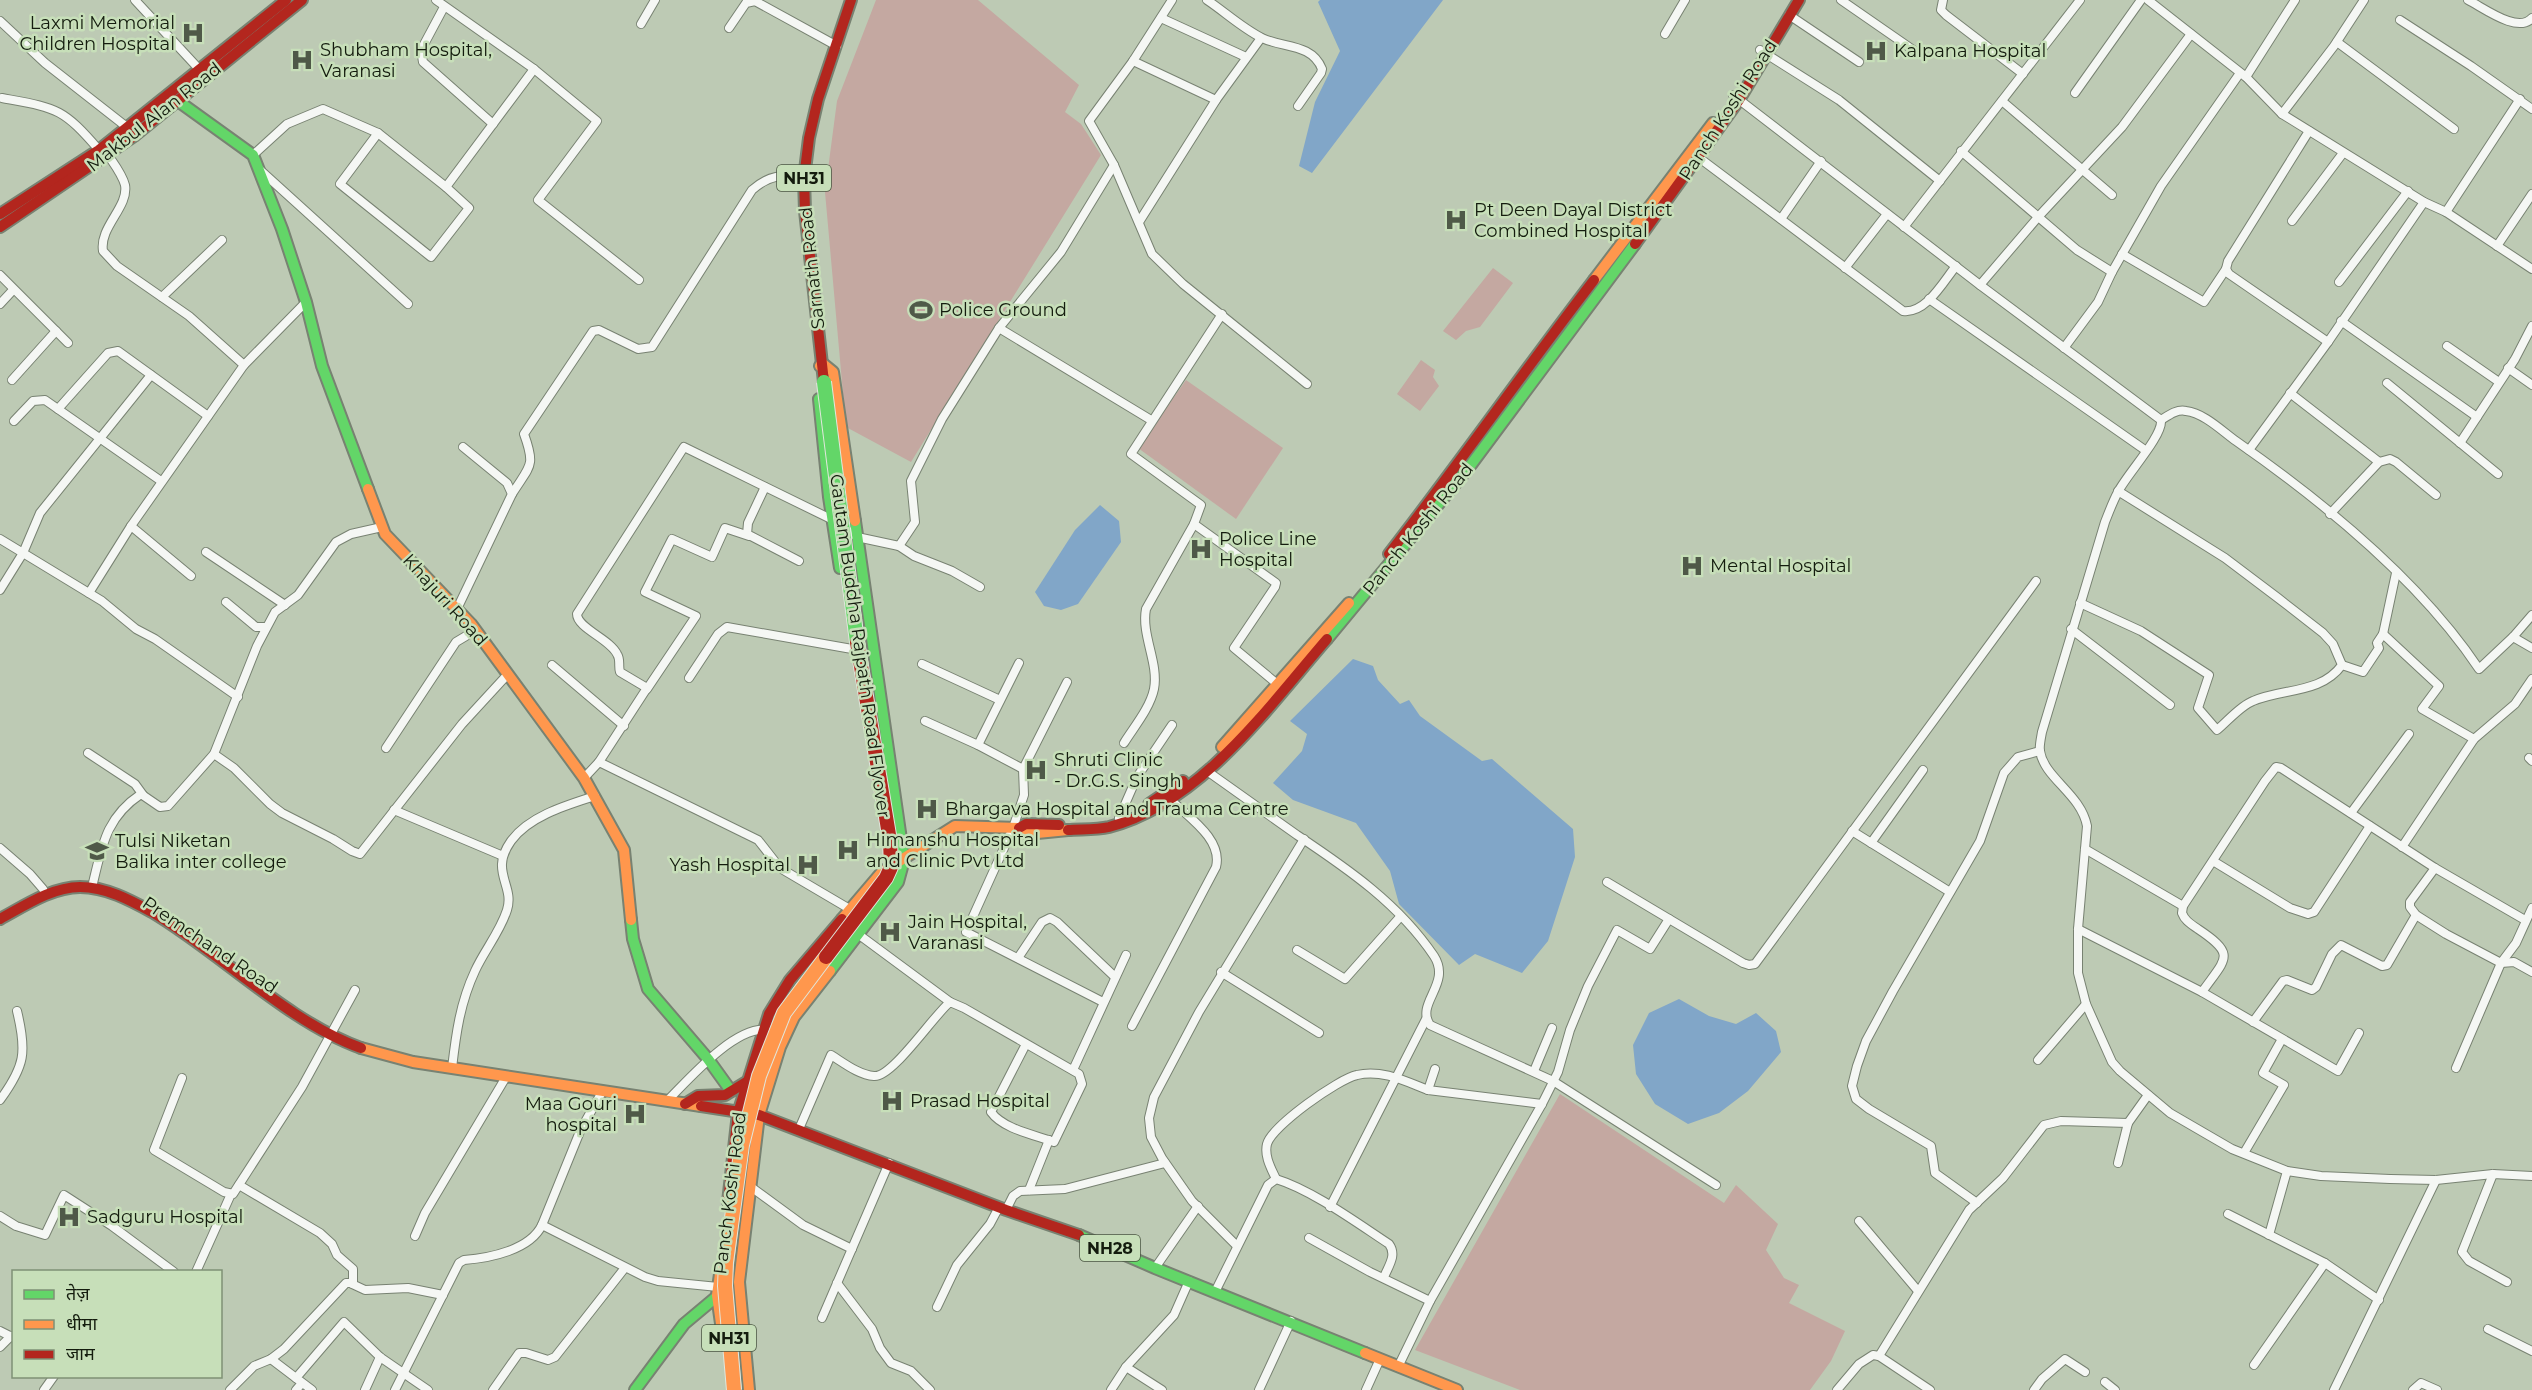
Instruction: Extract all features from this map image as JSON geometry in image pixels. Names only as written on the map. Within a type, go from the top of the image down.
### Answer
[{"type":"main road","name":"Makbul Alan Road","points":[[131,132],[199,69],[286,0]]},
{"type":"main road","name":"Makbul Alan Road","points":[[0,227],[131,132],[178,101],[302,0]]},
{"type":"main road","name":"Sarnath Road","points":[[822,363],[805,211],[804,178],[809,138],[818,99],[851,0]]},
{"type":"main road","points":[[1763,52],[1792,0]]},
{"type":"main road","name":"Panch Koshi Road","points":[[718,1291],[738,1113],[769,1014],[790,980],[882,872],[955,826],[1016,828],[1027,834],[1108,827],[1143,814],[1170,799],[1207,771],[1246,733],[1280,686],[1470,466],[1698,157],[1763,52],[1799,0]]},
{"type":"main road","points":[[1016,828],[1026,824],[1098,824],[1119,818],[1144,807],[1204,765],[1226,743],[1280,686],[1360,591],[1468,452],[1525,370],[1736,97]]},
{"type":"main road","points":[[178,101],[256,162]]},
{"type":"main road","name":"Makbul Alan Road","points":[[0,214],[103,153]]},
{"type":"main road","name":"Khajuri Road","points":[[256,162],[282,229],[306,302],[322,366],[385,534],[476,630],[584,778],[624,850],[633,939],[648,989],[708,1059],[732,1091]]},
{"type":"main road","points":[[882,872],[886,855],[833,520],[817,372],[822,363],[834,372],[904,860]]},
{"type":"main road","name":"Gautam Buddha Rajpath Road Flyover","points":[[734,1390],[725,1286],[726,1262],[742,1144],[759,1076],[784,1013],[877,891],[891,867],[890,841],[849,595],[822,363]]},
{"type":"main road","name":"Panch Koshi Road","points":[[635,1390],[663,1350],[718,1291],[739,1282],[759,1115],[785,1036],[794,1017],[898,882],[904,860]]},
{"type":"main road","name":"Premchand Road","points":[[0,911],[43,889],[66,881],[93,883],[123,896],[194,940],[300,1016],[391,1058],[759,1115]]},
{"type":"main road","name":"Premchand Road","points":[[0,919],[47,896],[93,883]]},
{"type":"main road","points":[[685,1104],[698,1096],[715,1096],[732,1091],[748,1081]]},
{"type":"main road","name":"NH28","points":[[759,1115],[889,1163],[1002,1209],[1071,1231],[1155,1268],[1457,1390]]},
{"type":"main road","points":[[739,1282],[749,1390]]},
{"type":"main road","points":[[718,1291],[730,1390]]},
{"type":"street","points":[[135,0],[199,69]]},
{"type":"street","points":[[436,0],[534,69],[597,122],[538,200],[639,280]]},
{"type":"street","points":[[641,24],[655,0]]},
{"type":"street","points":[[1172,0],[1089,121],[1114,165],[1152,254],[1183,284],[1307,384]]},
{"type":"street","points":[[1207,0],[1261,38],[1308,52],[1320,65],[1322,69],[1319,78],[1298,106]]},
{"type":"street","points":[[1665,34],[1685,0]]},
{"type":"street","points":[[1841,0],[1919,54]]},
{"type":"street","points":[[1943,0],[1941,10],[1946,15],[2023,74]]},
{"type":"street","points":[[1904,227],[2080,0]]},
{"type":"street","points":[[2075,93],[2141,0]]},
{"type":"street","points":[[2148,0],[2243,75],[2282,114],[2424,202],[2446,212],[2532,268]]},
{"type":"street","points":[[2064,348],[2098,302],[2112,272],[2161,186],[2295,0]]},
{"type":"street","points":[[2282,114],[2337,42],[2363,0]]},
{"type":"street","points":[[2468,0],[2517,24],[2528,22],[2532,18]]},
{"type":"street","points":[[729,28],[746,3],[755,1],[837,46]]},
{"type":"street","points":[[444,7],[421,50],[423,62],[493,124]]},
{"type":"street","points":[[1789,15],[1859,62]]},
{"type":"street","points":[[1161,18],[1246,57]]},
{"type":"street","points":[[2400,20],[2532,109]]},
{"type":"street","points":[[0,21],[45,63],[131,132]]},
{"type":"street","points":[[1980,285],[2039,216],[2122,127],[2191,34]]},
{"type":"street","points":[[1139,222],[1216,100],[1261,38]]},
{"type":"street","points":[[2337,42],[2454,129]]},
{"type":"street","points":[[1763,52],[1839,100],[1940,182]]},
{"type":"street","points":[[1132,61],[1216,100]]},
{"type":"street","points":[[446,187],[534,69]]},
{"type":"street","points":[[1736,97],[1980,285],[2161,420]]},
{"type":"street","points":[[2,98],[44,106],[63,114],[78,126],[103,153],[123,178],[125,190],[122,201],[103,236],[103,252],[117,266],[189,316],[244,365]]},
{"type":"street","points":[[2446,212],[2520,99]]},
{"type":"street","points":[[2002,101],[2112,195]]},
{"type":"street","points":[[378,133],[340,184],[431,257],[469,208],[378,133],[323,109],[287,124],[256,162],[408,304]]},
{"type":"street","points":[[2122,254],[2204,302],[2309,131]]},
{"type":"street","points":[[1961,151],[2077,250],[2112,272]]},
{"type":"street","points":[[2292,221],[2343,153]]},
{"type":"street","points":[[1698,157],[1903,311],[1911,312],[1929,299],[1956,266]]},
{"type":"street","points":[[1781,219],[1821,161]]},
{"type":"street","points":[[899,546],[915,522],[911,480],[942,419],[999,328],[1060,252],[1114,165]]},
{"type":"street","points":[[457,609],[512,494],[530,466],[532,457],[524,434],[593,331],[599,330],[638,349],[646,350],[652,347],[752,190],[764,180],[786,175],[804,178]]},
{"type":"street","points":[[2339,282],[2408,191]]},
{"type":"street","points":[[2497,246],[2532,194]]},
{"type":"street","points":[[2249,450],[2328,342],[2424,202]]},
{"type":"street","points":[[1845,268],[1887,214]]},
{"type":"street","points":[[162,297],[222,240]]},
{"type":"street","points":[[2226,269],[2229,274],[2328,342]]},
{"type":"street","points":[[0,275],[68,342]]},
{"type":"street","points":[[0,304],[13,290]]},
{"type":"street","points":[[1929,299],[2145,450]]},
{"type":"street","points":[[89,593],[161,481],[244,365],[306,302]]},
{"type":"street","points":[[1124,743],[1147,705],[1155,686],[1146,609],[1194,524],[1201,505],[1131,454],[1222,314]]},
{"type":"street","points":[[2341,321],[2477,417]]},
{"type":"street","points":[[2460,443],[2532,326]]},
{"type":"street","points":[[999,328],[1151,420]]},
{"type":"street","points":[[12,380],[56,331]]},
{"type":"street","points":[[2447,346],[2499,382]]},
{"type":"street","points":[[58,409],[108,353],[118,351],[208,416]]},
{"type":"street","points":[[2508,368],[2532,385]]},
{"type":"street","points":[[0,590],[23,553],[40,513],[151,375]]},
{"type":"street","points":[[2387,383],[2498,474]]},
{"type":"street","points":[[2290,393],[2379,462]]},
{"type":"street","points":[[14,422],[33,401],[45,400],[161,481]]},
{"type":"street","points":[[2532,615],[2513,637],[2479,669],[2459,640],[2396,573],[2330,514],[2249,450],[2198,414],[2185,410],[2175,412],[2161,420],[2158,436],[2145,450],[2118,491],[2105,522],[2042,732],[2040,751],[2046,766],[2085,814],[2087,826],[2078,929],[2079,973],[2086,1004],[2112,1062],[2148,1095],[2170,1113],[2244,1153],[2287,1171],[2320,1176],[2436,1180],[2493,1174],[2532,1176]]},
{"type":"street","points":[[463,447],[507,483],[512,494]]},
{"type":"street","points":[[647,689],[643,684],[619,671],[618,654],[578,620],[579,610],[684,447],[833,520],[857,537],[899,546],[914,556],[952,571],[980,587]]},
{"type":"street","points":[[2330,514],[2379,462],[2390,459],[2436,495]]},
{"type":"street","points":[[749,536],[746,527],[765,487]]},
{"type":"street","points":[[2118,491],[2225,558],[2323,633],[2333,644],[2342,665],[2363,672],[2379,648],[2377,643],[2383,634],[2396,573]]},
{"type":"street","points":[[1194,524],[1276,583],[1234,648],[1280,686]]},
{"type":"street","points":[[131,526],[191,576]]},
{"type":"street","points":[[88,753],[139,787],[144,795],[160,807],[165,808],[174,801],[214,754],[266,627],[275,612],[303,590],[336,542],[351,534],[382,527]]},
{"type":"street","points":[[584,778],[599,762],[624,726],[696,616],[645,592],[672,539],[712,557],[725,528],[749,536],[798,561]]},
{"type":"street","points":[[0,539],[89,593],[136,629],[155,639],[238,697]]},
{"type":"street","points":[[206,552],[285,605]]},
{"type":"street","points":[[1607,882],[1743,963],[1755,964],[2036,581]]},
{"type":"street","points":[[226,602],[256,627],[266,627]]},
{"type":"street","points":[[2080,603],[2141,631],[2209,675],[2198,708],[2217,730],[2252,701],[2294,692],[2334,676],[2342,665]]},
{"type":"street","points":[[689,678],[718,634],[727,627],[852,649]]},
{"type":"street","points":[[2072,629],[2170,705]]},
{"type":"street","points":[[386,748],[456,642],[476,630]]},
{"type":"street","points":[[2383,634],[2439,686],[2422,709],[2474,739]]},
{"type":"street","points":[[2513,637],[2532,648]]},
{"type":"street","points":[[978,745],[1019,663]]},
{"type":"street","points":[[922,664],[1000,700]]},
{"type":"street","points":[[552,665],[624,726]]},
{"type":"street","points":[[214,754],[234,768],[276,808],[356,853],[362,852],[462,724],[508,674]]},
{"type":"street","points":[[2402,847],[2474,739],[2515,705],[2532,679]]},
{"type":"street","points":[[1067,682],[1023,769],[1024,795],[1016,828],[966,932],[1103,1002]]},
{"type":"street","points":[[925,721],[1023,769]]},
{"type":"street","points":[[1119,818],[1122,806],[1137,777],[1172,725]]},
{"type":"street","points":[[2351,813],[2409,734]]},
{"type":"street","points":[[1977,1203],[1935,1173],[1931,1146],[1869,1109],[1856,1099],[1852,1086],[1866,1041],[1980,841],[2004,773],[2018,757],[2040,751]]},
{"type":"street","points":[[599,762],[758,840],[780,868],[850,909],[862,929],[950,1002],[1026,1044],[1073,1070],[1082,1079],[1082,1084],[1054,1142],[1010,1125],[994,1117],[992,1112],[1026,1044]]},
{"type":"street","points":[[2202,992],[2221,965],[2223,950],[2220,943],[2187,921],[2182,913],[2183,906],[2270,772],[2276,767],[2281,768],[2435,868],[2525,920]]},
{"type":"street","points":[[1871,843],[1923,770]]},
{"type":"street","points":[[1207,771],[1342,863],[1371,887],[1400,916],[1438,965],[1440,975],[1427,1006],[1426,1019],[1330,1207]]},
{"type":"street","points":[[93,883],[110,825],[118,813],[140,795],[144,795]]},
{"type":"street","points":[[452,1068],[462,1003],[475,970],[508,909],[508,895],[501,868],[503,856],[513,838],[532,823],[564,806],[595,796]]},
{"type":"street","points":[[1132,1026],[1211,877],[1218,857],[1212,841],[1170,799]]},
{"type":"street","points":[[394,810],[503,856]]},
{"type":"street","points":[[2212,861],[2289,908],[2308,915],[2314,912],[2370,826]]},
{"type":"street","points":[[1852,831],[1950,892]]},
{"type":"street","points":[[1238,1246],[1198,1206],[1165,1163],[1151,1137],[1149,1118],[1154,1097],[1221,972],[1304,839]]},
{"type":"street","points":[[0,848],[30,874],[43,889]]},
{"type":"street","points":[[2085,849],[2183,906]]},
{"type":"street","points":[[2435,868],[2410,902],[2410,907],[2416,915],[2501,963],[2514,962],[2532,972]]},
{"type":"street","points":[[2456,1068],[2501,963],[2516,943],[2532,908]]},
{"type":"street","points":[[2253,1022],[2283,981],[2288,980],[2312,990],[2316,987],[2332,954],[2341,945],[2382,966],[2387,965],[2416,915]]},
{"type":"street","points":[[1297,950],[1345,979],[1400,916]]},
{"type":"street","points":[[1018,958],[1042,922],[1050,918],[1057,922],[1115,978]]},
{"type":"street","points":[[1398,1367],[1430,1301],[1542,1104],[1553,1081],[1588,986],[1617,930],[1650,949],[1669,919]]},
{"type":"street","points":[[2078,929],[2202,992],[2338,1071],[2359,1033]]},
{"type":"street","points":[[1073,1070],[1126,956]]},
{"type":"street","points":[[1221,972],[1319,1033]]},
{"type":"street","points":[[197,1270],[231,1194],[302,1087],[355,990]]},
{"type":"street","points":[[799,1129],[831,1055],[860,1072],[875,1077],[881,1076],[891,1070],[933,1017],[950,1002]]},
{"type":"street","points":[[2038,1060],[2086,1004]]},
{"type":"street","points":[[0,1100],[12,1083],[23,1060],[23,1037],[17,1011]]},
{"type":"street","points":[[1426,1019],[1441,1031],[1553,1081],[1716,1185]]},
{"type":"street","points":[[1534,1071],[1552,1028]]},
{"type":"street","points":[[667,1101],[708,1059],[740,1036],[764,1029],[785,1036]]},
{"type":"street","points":[[2244,1153],[2284,1085],[2263,1073],[2282,1039]]},
{"type":"street","points":[[1428,1090],[1435,1069]]},
{"type":"street","points":[[1276,1179],[1266,1157],[1267,1144],[1273,1134],[1304,1106],[1356,1075],[1375,1074],[1395,1077],[1428,1090],[1542,1104]]},
{"type":"street","points":[[415,1236],[425,1213],[506,1077]]},
{"type":"street","points":[[182,1078],[154,1150],[231,1194]]},
{"type":"street","points":[[395,1390],[460,1261],[504,1254],[539,1232],[581,1129],[602,1092]]},
{"type":"street","points":[[2118,1163],[2128,1123],[2148,1095]]},
{"type":"street","points":[[1879,1356],[1963,1218],[2003,1178],[2044,1125],[2061,1120],[2128,1123]]},
{"type":"street","points":[[1029,1190],[1049,1140]]},
{"type":"street","points":[[822,1318],[889,1163]]},
{"type":"street","points":[[937,1307],[957,1265],[1013,1196],[1020,1191],[1065,1189],[1165,1163]]},
{"type":"street","points":[[2269,1234],[2287,1171]]},
{"type":"street","points":[[2493,1174],[2462,1252],[2469,1261],[2507,1282]]},
{"type":"street","points":[[1276,1179],[1287,1182],[1389,1244],[1393,1250],[1393,1256],[1384,1277]]},
{"type":"street","points":[[1215,1292],[1268,1185],[1276,1179]]},
{"type":"street","points":[[2334,1390],[2436,1180]]},
{"type":"street","points":[[239,1185],[290,1213],[328,1239],[338,1255],[353,1269],[353,1284]]},
{"type":"street","points":[[751,1187],[803,1225],[852,1249]]},
{"type":"street","points":[[0,1216],[16,1226],[45,1236],[64,1195],[122,1233],[171,1270]]},
{"type":"street","points":[[1155,1268],[1198,1206]]},
{"type":"street","points":[[2228,1214],[2325,1263],[2379,1300]]},
{"type":"street","points":[[1859,1221],[1918,1291]]},
{"type":"street","points":[[543,1225],[624,1269],[658,1281],[718,1291]]},
{"type":"street","points":[[1309,1238],[1370,1272],[1430,1301]]},
{"type":"street","points":[[2254,1365],[2325,1263]]},
{"type":"street","points":[[493,1390],[519,1353],[548,1360],[555,1357],[624,1269]]},
{"type":"street","points":[[1111,1390],[1126,1367],[1174,1315],[1189,1281]]},
{"type":"street","points":[[230,1390],[254,1366],[271,1359],[284,1349],[346,1283],[365,1290],[408,1288],[443,1294]]},
{"type":"street","points":[[837,1283],[872,1329],[880,1348],[891,1363],[910,1371],[930,1390]]},
{"type":"street","points":[[1259,1390],[1291,1321]]},
{"type":"street","points":[[296,1390],[299,1380],[344,1322],[380,1357],[428,1390]]},
{"type":"street","points":[[2488,1329],[2532,1351]]},
{"type":"street","points":[[0,1331],[12,1337],[0,1347]]},
{"type":"street","points":[[1837,1390],[1867,1357],[1879,1356],[1930,1390]]},
{"type":"street","points":[[365,1390],[380,1357]]},
{"type":"street","points":[[271,1359],[312,1390]]},
{"type":"street","points":[[1366,1390],[1380,1359]]},
{"type":"street","points":[[2034,1390],[2042,1379],[2065,1359],[2085,1372]]},
{"type":"street","points":[[1126,1367],[1162,1390]]},
{"type":"street","points":[[44,1390],[53,1378]]},
{"type":"street","points":[[2105,1382],[2115,1390]]},
{"type":"street","points":[[2413,1390],[2421,1383],[2437,1390]]},
{"type":"shaded area","name":"Police Ground","points":[[876,0],[978,0],[1079,85],[1065,112],[1081,124],[1101,155],[911,462],[846,427],[825,192],[837,101]]},
{"type":"shaded area","points":[[1493,268],[1513,283],[1480,327],[1466,331],[1456,340],[1443,331]]},
{"type":"shaded area","points":[[1421,360],[1435,370],[1433,377],[1439,386],[1420,411],[1397,394]]},
{"type":"shaded area","points":[[1186,380],[1283,448],[1236,519],[1138,448]]},
{"type":"shaded area","points":[[1560,1094],[1724,1203],[1736,1185],[1778,1224],[1766,1250],[1784,1278],[1799,1285],[1789,1303],[1845,1331],[1831,1361],[1810,1390],[1520,1390],[1415,1350]]},
{"type":"water","points":[[1320,0],[1443,0],[1312,173],[1299,166],[1315,102],[1340,51],[1318,2]]},
{"type":"water","points":[[1100,505],[1119,521],[1121,542],[1078,604],[1061,610],[1044,606],[1035,592],[1075,530]]},
{"type":"water","points":[[1353,659],[1373,666],[1378,680],[1400,704],[1409,700],[1420,716],[1482,761],[1492,759],[1573,829],[1575,857],[1548,941],[1522,973],[1475,954],[1459,965],[1399,904],[1390,871],[1356,823],[1293,800],[1273,783],[1302,751],[1307,734],[1290,721]]},
{"type":"water","points":[[1679,999],[1709,1016],[1736,1024],[1756,1013],[1776,1031],[1781,1052],[1748,1091],[1719,1113],[1688,1124],[1655,1104],[1636,1074],[1633,1045],[1649,1013]]},
{"type":"traffic: fast","points":[[178,101],[253,155],[282,229],[306,302],[322,366],[368,489]]},
{"type":"traffic: fast","points":[[1327,639],[1470,466],[1635,244]]},
{"type":"traffic: fast","points":[[824,382],[857,642]]},
{"type":"traffic: fast","points":[[819,399],[829,497],[840,568]]},
{"type":"traffic: fast","points":[[830,971],[898,882],[904,860],[855,521]]},
{"type":"traffic: fast","points":[[631,920],[633,939],[648,989],[708,1059],[731,1091]]},
{"type":"traffic: fast","points":[[1079,1235],[1365,1353]]},
{"type":"traffic: fast","points":[[635,1390],[684,1324],[721,1293]]},
{"type":"traffic: slow","points":[[1594,280],[1713,123]]},
{"type":"traffic: slow","points":[[820,366],[822,363],[833,372],[855,521]]},
{"type":"traffic: slow","points":[[368,489],[385,534],[471,624],[584,778],[624,850],[631,920]]},
{"type":"traffic: slow","points":[[1222,747],[1349,603]]},
{"type":"traffic: slow","points":[[842,919],[882,872],[955,826],[1019,828],[1027,834],[1068,830]]},
{"type":"traffic: slow","points":[[734,1390],[725,1286],[726,1262],[742,1145],[759,1076],[784,1013],[826,957]]},
{"type":"traffic: slow","points":[[749,1390],[739,1282],[759,1115],[780,1047],[794,1017],[830,971]]},
{"type":"traffic: slow","points":[[361,1048],[413,1062],[701,1106]]},
{"type":"traffic: slow","points":[[720,1274],[717,1295],[724,1345]]},
{"type":"traffic: slow","points":[[1365,1353],[1457,1390]]},
{"type":"traffic: jam","points":[[0,214],[99,150],[286,0]]},
{"type":"traffic: jam","points":[[0,227],[134,136],[302,0]]},
{"type":"traffic: jam","points":[[824,382],[805,211],[804,178],[809,138],[818,99],[851,0]]},
{"type":"traffic: jam","points":[[1635,244],[1739,100],[1799,0]]},
{"type":"traffic: jam","points":[[1389,554],[1594,280]]},
{"type":"traffic: jam","points":[[1068,830],[1109,827],[1142,815],[1174,797],[1230,750],[1327,639]]},
{"type":"traffic: jam","points":[[826,957],[886,878],[891,867],[890,841],[857,642]]},
{"type":"traffic: jam","points":[[1149,804],[1183,781]]},
{"type":"traffic: jam","points":[[1019,828],[1026,824],[1059,825]]},
{"type":"traffic: jam","points":[[0,919],[38,898],[59,890],[80,887],[108,892],[152,912],[307,1022],[361,1048]]},
{"type":"traffic: jam","points":[[728,1202],[738,1113],[769,1014],[790,980],[842,919]]},
{"type":"traffic: jam","points":[[685,1104],[698,1096],[725,1095],[748,1081]]},
{"type":"traffic: jam","points":[[701,1106],[759,1115],[1006,1210],[1079,1235]]},
{"type":"place","name":"Laxmi Memorial Children Hospital","points":[[193,33]]},
{"type":"place","name":"Kalpana Hospital","points":[[1876,51]]},
{"type":"place","name":"Shubham Hospital, Varanasi","points":[[302,60]]},
{"type":"place","name":"Pt Deen Dayal District Combined Hospital","points":[[1456,220]]},
{"type":"place","name":"Police Ground","points":[[921,310]]},
{"type":"place","name":"Police Line Hospital","points":[[1201,549]]},
{"type":"place","name":"Mental Hospital","points":[[1692,566]]},
{"type":"place","name":"Shruti Clinic - Dr.G.S. Singh","points":[[1036,770]]},
{"type":"place","name":"Bhargava Hospital and Trauma Centre","points":[[927,809]]},
{"type":"place","name":"Himanshu Hospital and Clinic Pvt Ltd","points":[[848,850]]},
{"type":"place","name":"Tulsi Niketan Balika inter college","points":[[97,851]]},
{"type":"place","name":"Yash Hospital","points":[[808,865]]},
{"type":"place","name":"Jain Hospital, Varanasi","points":[[890,932]]},
{"type":"place","name":"Prasad Hospital","points":[[892,1101]]},
{"type":"place","name":"Maa Gouri hospital","points":[[635,1114]]},
{"type":"place","name":"Sadguru Hospital","points":[[69,1217]]}]
